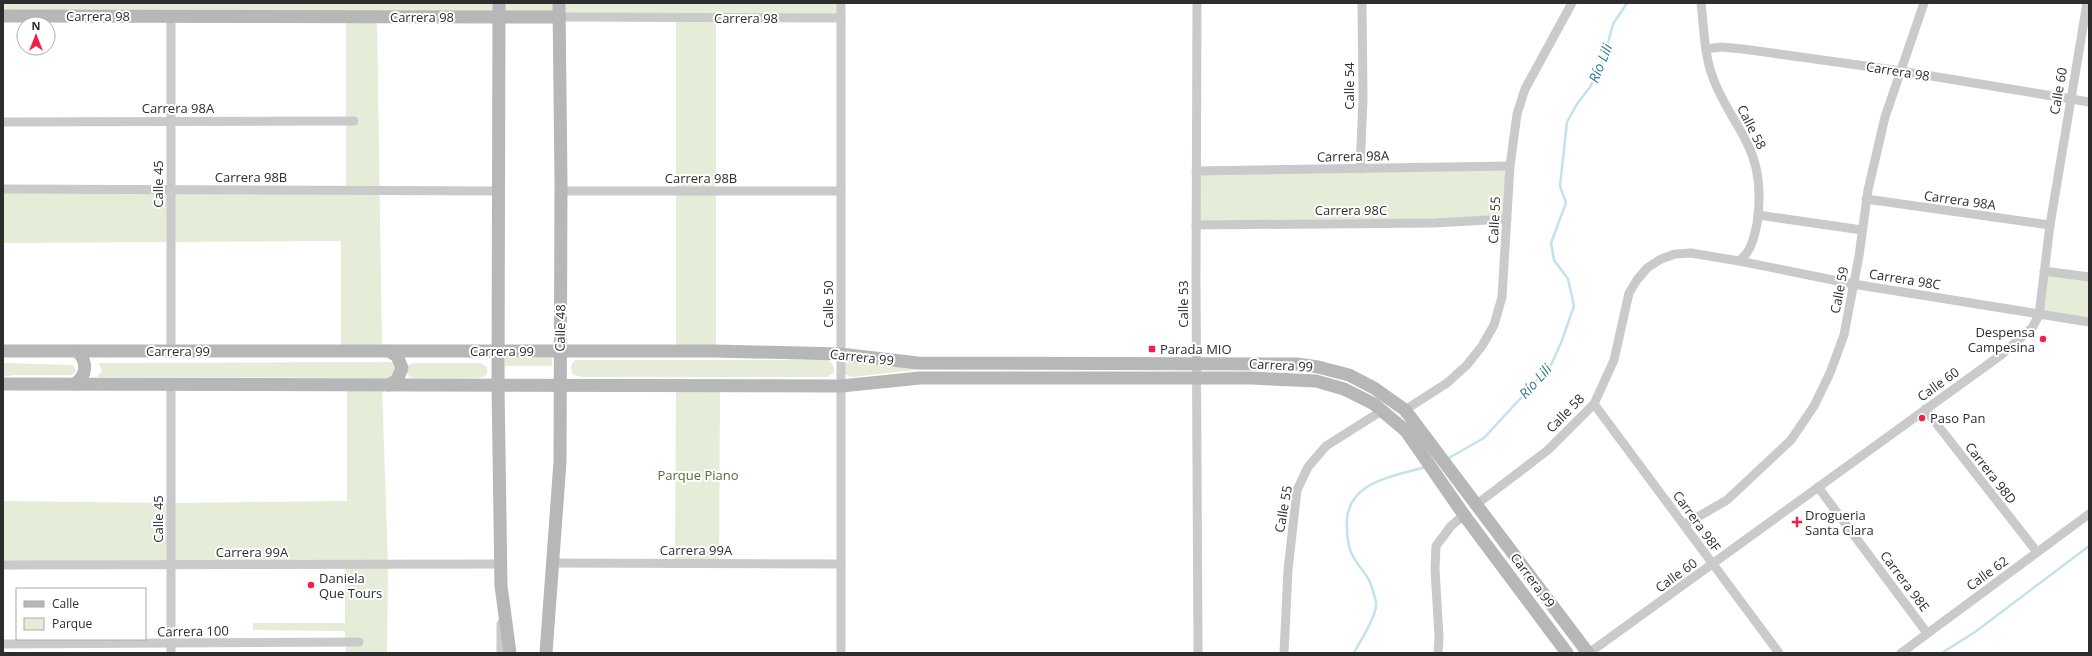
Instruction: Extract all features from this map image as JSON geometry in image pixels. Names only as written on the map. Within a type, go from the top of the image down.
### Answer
[{"type":"street","points":[[499,3],[500,191],[498,386],[501,653]]},
{"type":"street","name":"Calle 48","points":[[546,653],[560,462],[559,386],[561,192],[559,3]]},
{"type":"street","name":"Calle 50","points":[[841,3],[841,653]]},
{"type":"street","name":"Calle 53","points":[[1197,3],[1196,364],[1198,653]]},
{"type":"street","name":"Calle 54","points":[[1360,169],[1363,99],[1362,3]]},
{"type":"street","name":"Calle 55","points":[[1405,410],[1447,383],[1467,365],[1482,346],[1494,324],[1502,297],[1510,166],[1517,114],[1525,89],[1572,3]]},
{"type":"street","name":"Calle 58","points":[[1701,3],[1706,49],[1711,75],[1717,89],[1748,143],[1754,159],[1758,180],[1758,215],[1750,248],[1745,256],[1739,261]]},
{"type":"street","name":"Calle 59","points":[[1684,525],[1726,500],[1791,440],[1814,406],[1830,373],[1844,335],[1859,256],[1866,199],[1885,117],[1924,3]]},
{"type":"street","name":"Calle 60","points":[[1588,653],[1925,410],[2019,341],[2032,328],[2039,315],[2050,225],[2087,3]]},
{"type":"street","name":"Carrera 98","points":[[3,16],[16,16]]},
{"type":"street","name":"Carrera 98","points":[[56,16],[841,18]]},
{"type":"street","name":"Calle 45","points":[[171,16],[171,351]]},
{"type":"street","points":[[3,23],[16,19]]},
{"type":"street","name":"Carrera 98","points":[[1706,49],[1721,47],[1743,49],[1901,71],[2089,102]]},
{"type":"street","name":"Carrera 98A","points":[[3,122],[354,121]]},
{"type":"street","name":"Carrera 98A","points":[[1196,171],[1510,166]]},
{"type":"street","name":"Carrera 98B","points":[[3,189],[500,191]]},
{"type":"street","name":"Carrera 98B","points":[[561,192],[841,191]]},
{"type":"street","name":"Carrera 98A","points":[[1866,199],[2050,225]]},
{"type":"street","points":[[1758,215],[1862,230]]},
{"type":"street","name":"Carrera 98C","points":[[1196,225],[1434,222],[1507,219]]},
{"type":"street","name":"Carrera 98C","points":[[1626,308],[1630,293],[1637,280],[1647,268],[1660,259],[1675,254],[1691,253],[1853,284],[2089,322]]},
{"type":"street","points":[[2044,270],[2089,277]]},
{"type":"street","name":"Calle 58","points":[[1476,504],[1548,450],[1594,404],[1614,360],[1626,308]]},
{"type":"street","name":"Carrera 99","points":[[3,351],[716,351],[840,354],[918,363],[1296,364],[1324,368],[1359,380],[1374,388],[1405,410],[1588,653]]},
{"type":"street","points":[[75,384],[84,375],[85,368],[84,362],[77,351]]},
{"type":"street","points":[[389,351],[397,356],[402,368],[397,380],[389,385]]},
{"type":"street","name":"Carrera 99","points":[[3,384],[841,386],[920,378],[1251,378],[1316,382],[1357,394],[1383,410],[1406,431],[1464,515],[1567,653]]},
{"type":"street","name":"Calle 45","points":[[171,385],[171,649]]},
{"type":"street","name":"Carrera 98F","points":[[1594,404],[1779,653]]},
{"type":"street","name":"Calle 55","points":[[1284,653],[1291,539],[1296,490],[1308,466],[1326,446],[1383,410]]},
{"type":"street","name":"Carrera 98D","points":[[1925,410],[2038,552]]},
{"type":"street","name":"Carrera 98E","points":[[1818,487],[1927,633]]},
{"type":"street","name":"Calle 62","points":[[1900,653],[2089,514]]},
{"type":"street","points":[[1438,653],[1439,637],[1435,569],[1436,546],[1450,526],[1464,515]]},
{"type":"street","name":"Carrera 99A","points":[[552,563],[841,564]]},
{"type":"street","name":"Carrera 99A","points":[[3,565],[501,564]]},
{"type":"street","points":[[501,586],[510,653]]},
{"type":"street","name":"Carrera 100","points":[[3,644],[171,649],[359,642]]},
{"type":"green space","points":[[3,3],[841,3],[841,18],[716,18],[716,351],[676,351],[676,17],[377,17],[382,351],[341,351],[341,241],[3,243],[3,189],[346,190],[346,16],[56,19],[56,16],[16,16],[16,20],[10,20],[3,23]]},
{"type":"green space","points":[[1510,166],[1507,219],[1196,225],[1196,171]]},
{"type":"green space","points":[[2044,271],[2089,277],[2089,322],[2039,315]]},
{"type":"green space","points":[[505,358],[552,358],[552,366],[505,366]]},
{"type":"green space","points":[[575,360],[825,360],[832,364],[834,367],[834,372],[827,377],[581,377],[573,375],[572,373],[571,365]]},
{"type":"green space","points":[[850,361],[914,370],[852,377],[845,374],[844,365]]},
{"type":"green space","points":[[3,363],[73,365],[76,371],[72,375],[13,375],[3,377]]},
{"type":"green space","points":[[99,363],[394,363],[397,371],[390,378],[97,377],[102,371]]},
{"type":"green space","points":[[413,363],[480,363],[487,367],[487,371],[485,376],[479,378],[414,378],[410,377],[406,373],[408,365]]},
{"type":"green space","points":[[347,385],[382,385],[388,565],[387,653],[346,653],[345,631],[253,630],[253,623],[345,623],[345,565],[3,565],[3,501],[171,503],[347,501]]},
{"type":"green space","name":"Parque Piano","points":[[676,386],[720,386],[719,563],[675,563]]},
{"type":"waterway","name":"Río Lili","points":[[1447,459],[1484,438],[1551,365],[1561,343],[1574,306],[1568,279],[1554,260],[1551,243],[1566,203],[1560,186],[1567,122],[1577,104],[1590,87],[1604,58],[1613,24],[1627,3]]},
{"type":"waterway","name":"Río Lili","points":[[1354,653],[1372,619],[1376,607],[1376,601],[1366,575],[1352,555],[1347,533],[1348,513],[1353,501],[1361,491],[1372,484],[1398,474],[1426,467]]},
{"type":"waterway","points":[[1942,653],[1975,632],[2089,546]]},
{"type":"place","name":"Despensa Campesina","points":[[2043,339]]},
{"type":"place","name":"Parada MIO","points":[[1152,349]]},
{"type":"place","name":"Paso Pan","points":[[1922,418]]},
{"type":"place","name":"Drogueria Santa Clara","points":[[1797,522]]},
{"type":"place","name":"Daniela Que Tours","points":[[311,585]]}]
